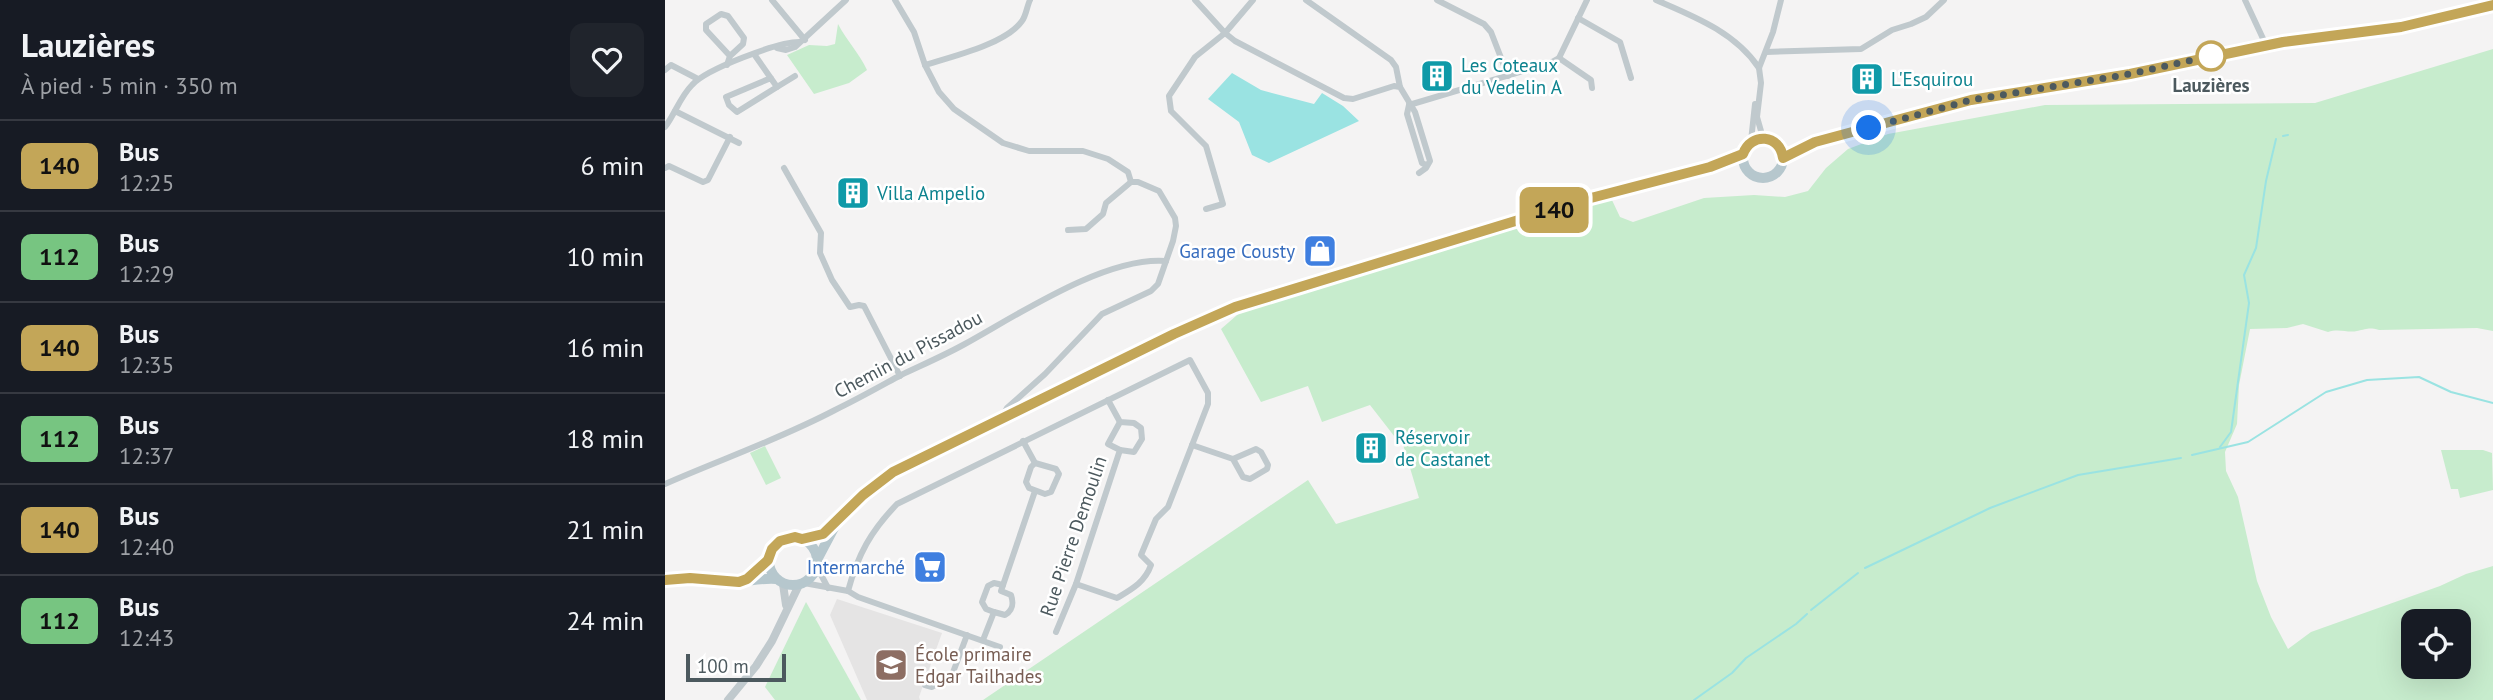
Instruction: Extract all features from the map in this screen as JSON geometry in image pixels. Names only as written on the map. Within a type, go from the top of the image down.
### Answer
[{"type":"main road","points":[[802,539],[823,534],[863,495],[893,472],[1199,322],[1235,307],[1587,199],[1710,167],[1743,154],[1751,141],[1763,138],[1791,146],[1815,142],[1971,100],[2130,74],[2266,45],[2401,27],[2493,5]]},
{"type":"main road","points":[[1783,158],[1815,142]]},
{"type":"main road","points":[[1743,154],[1745,167],[1755,176],[1768,177],[1779,170],[1783,158],[1777,143]]},
{"type":"main road","points":[[1710,167],[1745,167]]},
{"type":"main road","points":[[747,579],[801,584],[810,579],[839,520]]},
{"type":"main road","points":[[665,579],[739,582],[747,579],[768,560],[772,549],[780,541],[795,537],[813,547],[817,564]]},
{"type":"main road","points":[[768,560],[769,567],[779,582]]},
{"type":"street","points":[[772,0],[802,41]]},
{"type":"street","points":[[665,127],[683,96],[698,79],[754,54],[776,48],[786,50],[795,47],[846,0]]},
{"type":"street","points":[[895,0],[914,32],[925,65],[939,92],[954,109],[1003,143],[1029,151],[1083,151],[1108,159],[1128,172],[1132,182]]},
{"type":"street","points":[[925,65],[1007,35],[1022,21],[1030,0]]},
{"type":"street","points":[[1195,0],[1225,33],[1239,43],[1344,98],[1353,99],[1394,86],[1400,88]]},
{"type":"street","points":[[1206,209],[1223,204],[1206,146],[1171,111],[1168,101],[1188,65],[1225,33],[1253,0]]},
{"type":"street","points":[[1306,0],[1391,60],[1396,67],[1400,88],[1415,112],[1430,161],[1419,173]]},
{"type":"street","points":[[1437,0],[1471,16],[1491,32],[1508,76]]},
{"type":"street","points":[[1409,105],[1549,64],[1559,58],[1587,0]]},
{"type":"street","points":[[1655,0],[1708,23],[1752,57],[1759,68],[1761,82],[1757,117],[1763,138]]},
{"type":"street","points":[[1759,68],[1781,0]]},
{"type":"street","points":[[1766,52],[1861,49],[1892,30],[1926,17],[1944,0]]},
{"type":"street","points":[[2245,0],[2266,45]]},
{"type":"street","points":[[727,65],[730,56],[743,44],[744,37],[728,16],[721,14],[706,24],[706,30],[730,56]]},
{"type":"street","points":[[1578,18],[1620,42],[1631,78]]},
{"type":"street","points":[[754,54],[777,87]]},
{"type":"street","points":[[1559,58],[1591,80],[1593,88]]},
{"type":"street","points":[[665,70],[671,65],[698,79]]},
{"type":"street","points":[[771,78],[726,97],[729,105],[737,112],[795,76]]},
{"type":"street","points":[[1751,141],[1753,111],[1759,93]]},
{"type":"street","points":[[675,111],[739,143]]},
{"type":"street","points":[[665,168],[669,166],[703,182],[708,180],[730,137]]},
{"type":"street","points":[[784,168],[821,233],[820,253],[832,280],[851,307],[865,306],[900,376]]},
{"type":"street","points":[[1000,419],[1007,408],[1045,374],[1102,314],[1151,291],[1158,284],[1176,226],[1175,218],[1159,191],[1132,182],[1106,203],[1103,214],[1086,229],[1068,230]]},
{"type":"street","name":"Chemin du Pissadou","points":[[665,484],[750,450],[835,411],[963,345],[1031,305],[1136,262],[1167,261]]},
{"type":"street","points":[[849,587],[866,542],[877,525],[897,504],[1189,360],[1208,393],[1208,404],[1168,507],[1156,519],[1141,555],[1151,565],[1148,573],[1138,585],[1117,598],[1076,584]]},
{"type":"street","name":"Rue Pierre Demoulin","points":[[1108,400],[1120,422]]},
{"type":"street","name":"Rue Pierre Demoulin","points":[[1120,422],[1141,428],[1142,439],[1134,452],[1119,450],[1108,444],[1120,422]]},
{"type":"street","points":[[1023,441],[1035,463],[1056,469],[1059,474],[1051,492],[1045,494],[1029,488],[1026,482],[1035,463]]},
{"type":"street","points":[[1192,445],[1233,459],[1243,477],[1249,479],[1267,470],[1268,465],[1261,452],[1256,449],[1233,459]]},
{"type":"street","name":"Rue Pierre Demoulin","points":[[1056,632],[1076,584],[1119,450]]},
{"type":"street","points":[[1003,585],[994,583],[988,586],[982,602],[986,609],[1005,615],[1010,612],[1014,603],[1011,595],[1001,591],[1035,491]]},
{"type":"street","points":[[817,564],[828,588]]},
{"type":"street","points":[[779,582],[786,606]]},
{"type":"street","points":[[728,700],[756,666],[772,640],[786,606],[801,584],[828,588],[849,587]]},
{"type":"street","points":[[849,587],[858,597],[1000,647]]},
{"type":"street","points":[[983,640],[994,612]]},
{"type":"street","points":[[925,685],[932,687],[952,675],[967,635]]},
{"type":"shaded area","name":"École primaire Edgar Tailhades","points":[[837,599],[942,633],[920,700],[867,700],[830,615]]},
{"type":"green space","points":[[838,24],[867,70],[849,83],[814,94],[787,55],[809,45],[835,44]]},
{"type":"green space","points":[[2493,49],[2493,331],[2477,328],[2370,328],[2328,332],[2303,324],[2287,328],[2250,329],[2239,385],[2237,424],[2225,452],[2226,471],[2238,497],[2257,581],[2271,617],[2288,649],[2311,632],[2493,566],[2493,700],[983,700],[1308,480],[1336,524],[1419,498],[1402,441],[1398,441],[1370,405],[1322,422],[1308,386],[1261,402],[1221,329],[1244,309],[1611,198],[1620,217],[1633,222],[1704,198],[1754,195],[1785,197],[1808,191],[1826,168],[1848,149],[1888,134],[2045,105],[2315,103]]},
{"type":"green space","points":[[765,446],[781,478],[766,485],[750,453]]},
{"type":"green space","points":[[2441,450],[2483,450],[2492,453],[2493,490],[2460,498],[2458,489],[2451,489]]},
{"type":"green space","points":[[806,602],[861,700],[775,700],[765,687]]},
{"type":"water","points":[[1232,73],[1261,90],[1314,104],[1322,93],[1343,106],[1359,121],[1269,163],[1252,155],[1239,122],[1208,99]]},
{"type":"waterway","points":[[2283,136],[2288,135]]},
{"type":"waterway","points":[[2220,447],[2231,432],[2249,303],[2244,275],[2256,248],[2266,181],[2276,139]]},
{"type":"waterway","points":[[2192,455],[2248,442],[2326,392],[2367,380],[2419,377],[2451,392],[2493,403]]},
{"type":"waterway","points":[[1865,568],[1990,508],[2078,475],[2181,458]]},
{"type":"waterway","points":[[1811,610],[1858,573]]},
{"type":"waterway","points":[[1694,700],[1807,614]]},
{"type":"bus line","name":"140","points":[[665,580],[690,578],[739,582],[747,579],[768,560],[770,552],[780,541],[823,534],[863,495],[893,472],[1174,334],[1235,307],[1587,199],[1710,167],[1743,154],[1751,141],[1757,139],[1773,140],[1783,152],[1783,158],[1815,142],[1971,100],[2130,74],[2299,39],[2401,27],[2493,5]]},
{"type":"place","name":"Lauzières","points":[[2211,56]]},
{"type":"place","name":"Les Coteaux du Vedelin A","points":[[1437,76]]},
{"type":"place","name":"L'Esquirou","points":[[1867,79]]},
{"type":"place","name":"Villa Ampelio","points":[[853,193]]},
{"type":"place","name":"Garage Cousty","points":[[1320,251]]},
{"type":"place","name":"Réservoir de Castanet","points":[[1371,448]]},
{"type":"place","name":"Intermarché","points":[[930,567]]},
{"type":"place","name":"École primaire Edgar Tailhades","points":[[891,665]]},
{"type":"route","points":[[1869,128],[1971,100],[2130,74],[2211,56]]}]
